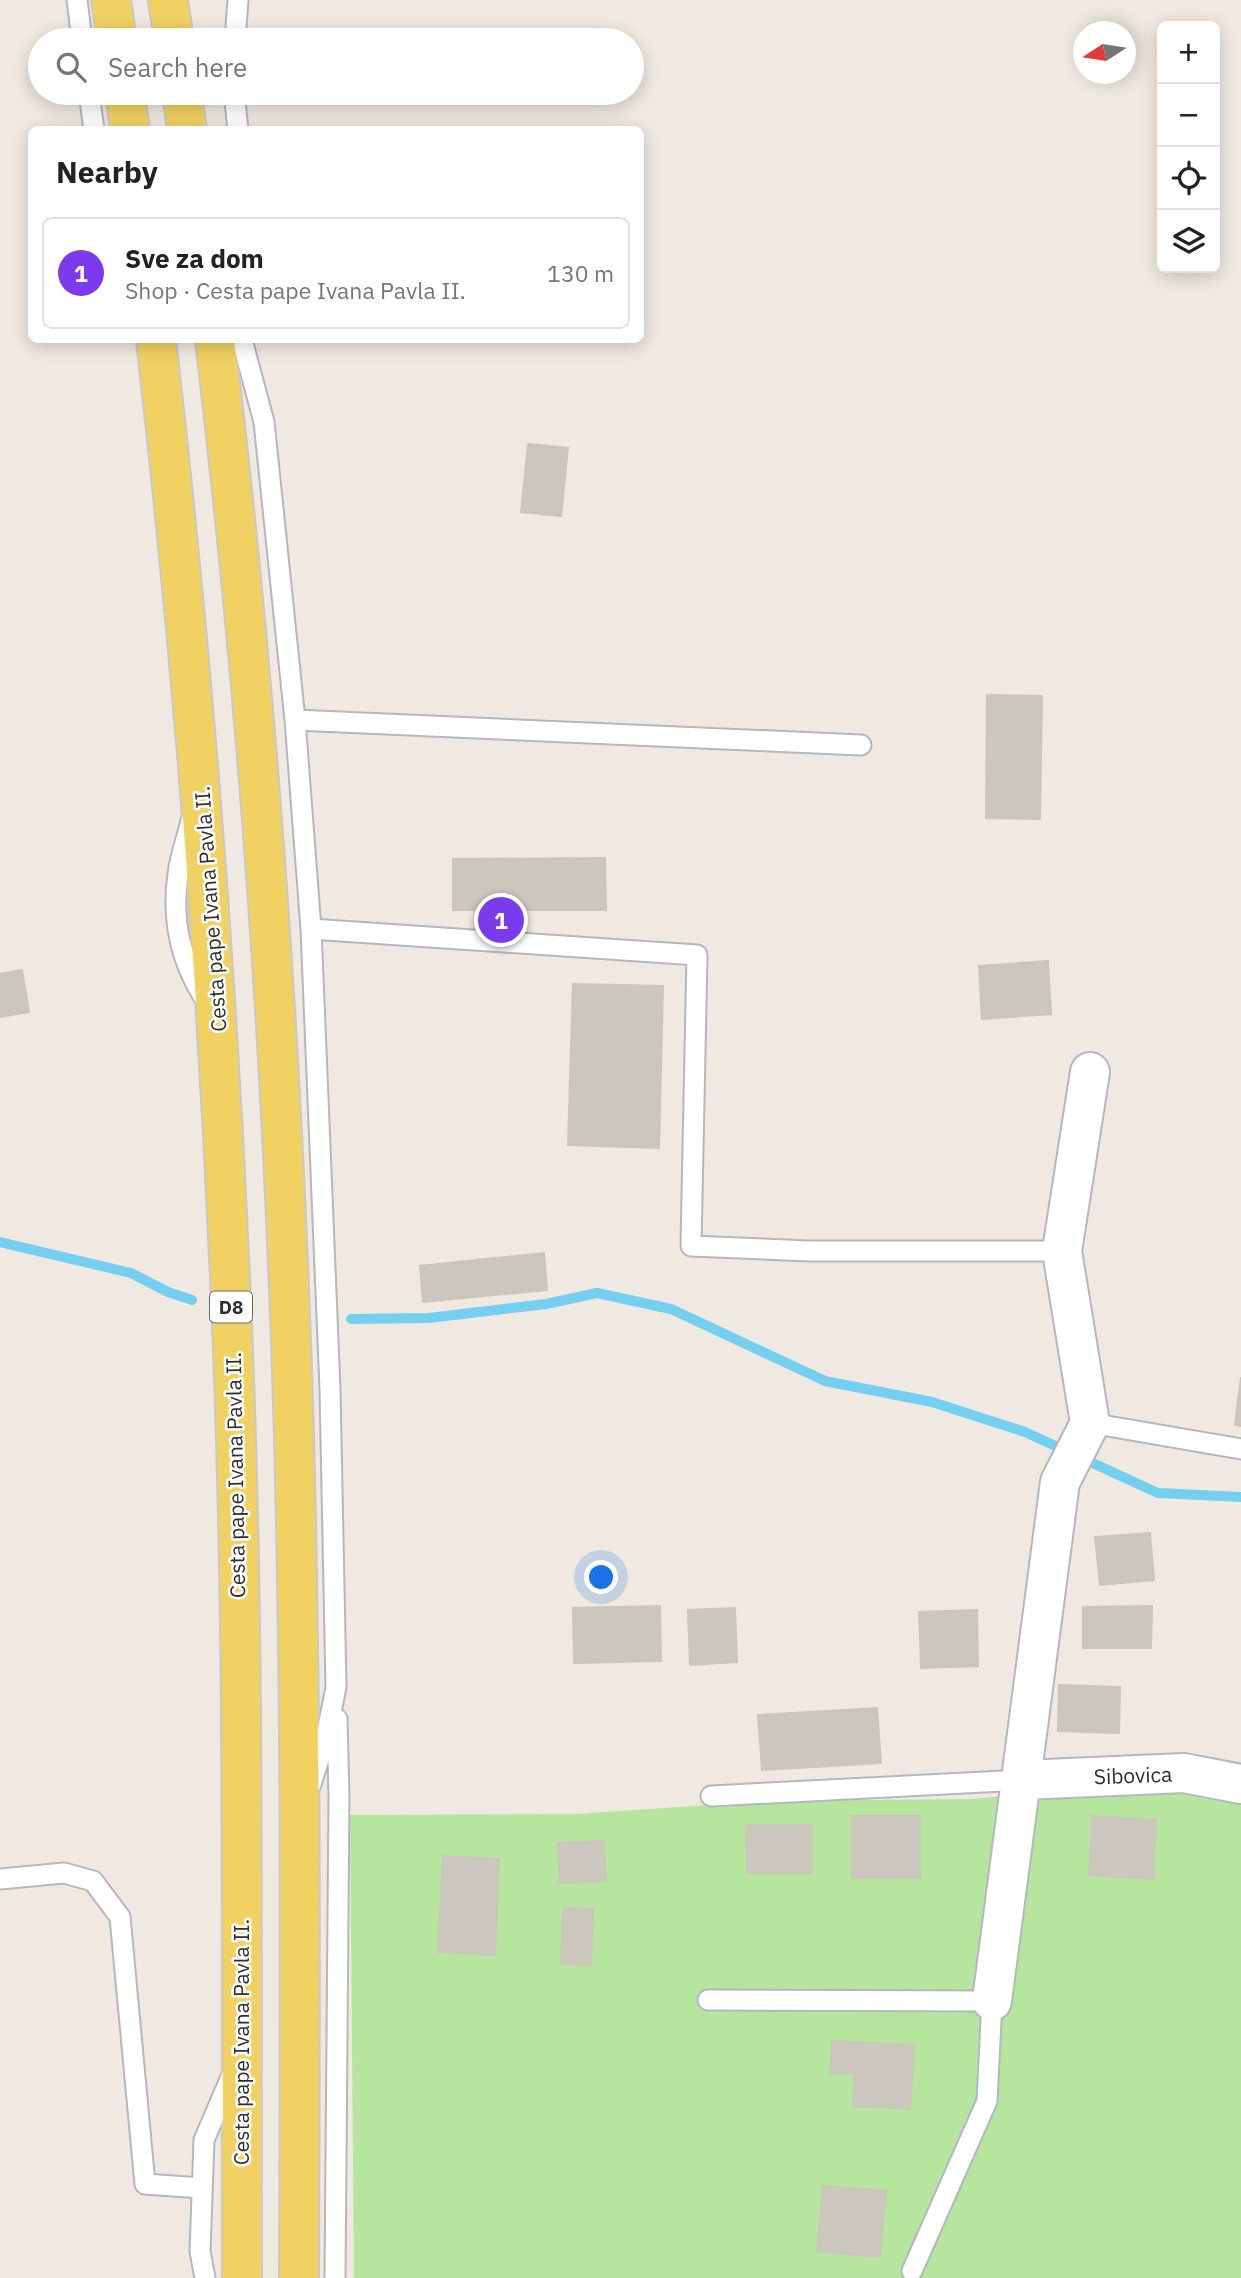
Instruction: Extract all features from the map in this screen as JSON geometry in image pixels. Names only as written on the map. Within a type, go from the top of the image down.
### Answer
[{"type":"main road","points":[[111,0],[115,28]]},
{"type":"main road","points":[[168,0],[172,28]]},
{"type":"main road","points":[[127,105],[129,126]]},
{"type":"main road","points":[[184,105],[186,126]]},
{"type":"main road","name":"Cesta pape Ivana Pavla II.","points":[[156,343],[201,775],[217,1016],[236,1473],[242,2278]]},
{"type":"main road","points":[[215,343],[233,489],[274,970],[291,1343],[301,1807],[299,2278]]},
{"type":"street","points":[[992,2001],[1060,1482],[1090,1423],[1062,1251],[1090,1072]]},
{"type":"street","name":"Sibovica","points":[[1023,1780],[1184,1773],[1241,1784]]},
{"type":"lane","points":[[77,0],[80,28]]},
{"type":"lane","points":[[237,28],[238,0]]},
{"type":"lane","points":[[91,105],[93,126]]},
{"type":"lane","points":[[235,105],[238,126]]},
{"type":"lane","points":[[243,343],[264,422],[295,720],[311,929],[330,1390],[339,1796],[335,2278]]},
{"type":"lane","points":[[295,720],[861,745]]},
{"type":"lane","points":[[311,929],[697,955],[691,1246],[809,1251],[1062,1251]]},
{"type":"lane","points":[[1090,1423],[1241,1449]]},
{"type":"lane","points":[[301,1807],[326,1737],[336,1687]]},
{"type":"lane","points":[[711,1796],[1023,1780]]},
{"type":"lane","points":[[0,1879],[64,1873],[93,1881],[120,1917],[145,2184],[202,2188]]},
{"type":"lane","points":[[708,2000],[992,2001],[987,2101],[912,2271]]},
{"type":"lane","points":[[205,2278],[200,2251],[204,2140],[220,2097],[241,2057]]},
{"type":"green space","points":[[1035,1792],[1174,1792],[1241,1801],[1241,2278],[354,2278],[350,1815],[576,1814],[769,1801],[975,1799]]},
{"type":"building","points":[[528,444],[568,448],[561,516],[521,512]]},
{"type":"building","points":[[987,695],[1042,696],[1040,819],[986,818]]},
{"type":"building","points":[[605,858],[606,910],[453,910],[453,859]]},
{"type":"building","points":[[1048,961],[1051,1014],[982,1019],[979,966]]},
{"type":"building","points":[[22,970],[29,1012],[0,1017],[0,974]]},
{"type":"building","points":[[573,984],[663,986],[659,1148],[568,1145]]},
{"type":"building","points":[[544,1253],[547,1290],[423,1302],[420,1266]]},
{"type":"building","points":[[1241,1377],[1241,1426],[1235,1425]]},
{"type":"building","points":[[1150,1533],[1154,1580],[1100,1585],[1095,1537]]},
{"type":"building","points":[[660,1606],[661,1661],[574,1663],[573,1608]]},
{"type":"building","points":[[1152,1606],[1151,1648],[1083,1648],[1083,1607]]},
{"type":"building","points":[[735,1608],[737,1662],[690,1665],[688,1610]]},
{"type":"building","points":[[977,1610],[978,1666],[921,1668],[919,1612]]},
{"type":"building","points":[[1059,1685],[1120,1687],[1119,1733],[1058,1731]]},
{"type":"building","points":[[877,1708],[881,1763],[762,1770],[758,1715]]},
{"type":"building","points":[[852,1816],[920,1816],[920,1878],[852,1878]]},
{"type":"building","points":[[1092,1816],[1156,1820],[1153,1879],[1089,1875]]},
{"type":"building","points":[[746,1825],[812,1825],[812,1873],[747,1873]]},
{"type":"building","points":[[604,1841],[606,1881],[560,1883],[558,1843]]},
{"type":"building","points":[[443,1856],[499,1859],[495,1955],[438,1952]]},
{"type":"building","points":[[563,1908],[593,1909],[591,1965],[561,1964]]},
{"type":"building","points":[[832,2041],[914,2045],[910,2109],[853,2106],[854,2074],[831,2073]]},
{"type":"building","points":[[823,2186],[886,2191],[880,2257],[817,2251]]},
{"type":"waterway","points":[[0,1242],[131,1273],[168,1292],[192,1300]]},
{"type":"waterway","points":[[351,1319],[429,1318],[546,1304],[597,1293],[671,1309],[825,1381],[932,1402],[1025,1432],[1158,1493],[1241,1497]]},
{"type":"place","name":"Sve za dom","points":[[501,920]]}]
